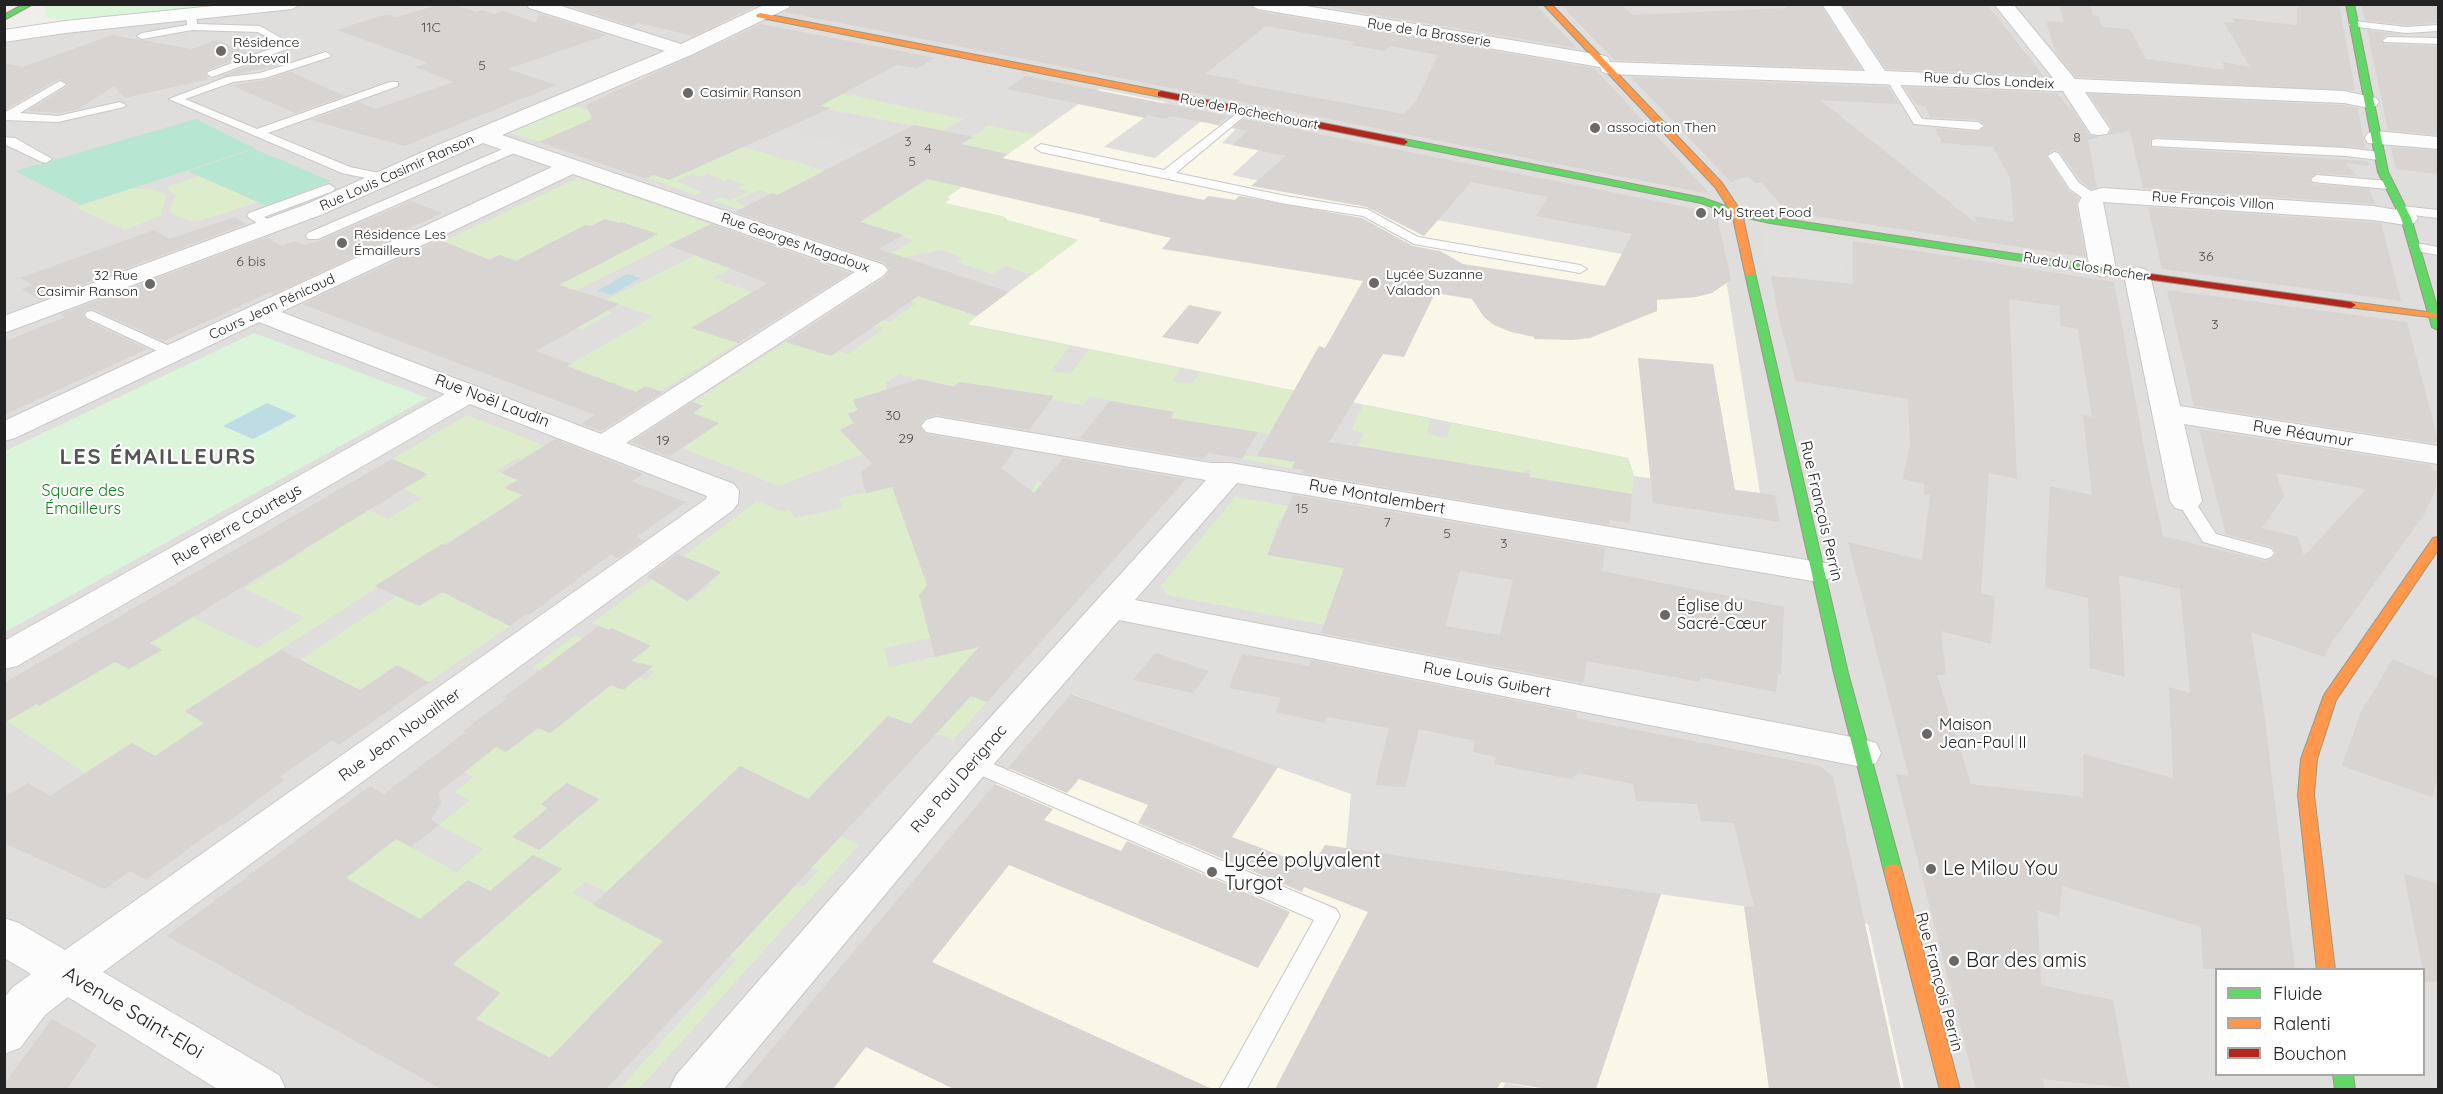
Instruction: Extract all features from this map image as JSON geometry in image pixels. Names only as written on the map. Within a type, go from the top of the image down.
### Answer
[{"type":"main road","points":[[4,18],[30,4]]},
{"type":"main road","name":"Rue François Perrin","points":[[1546,4],[1719,184],[1737,213],[1771,370],[1862,753],[1950,1089]]},
{"type":"main road","points":[[2350,4],[2363,34],[2369,102],[2388,185],[2404,214],[2416,247],[2437,322]]},
{"type":"main road","name":"Rue de Rochechouart","points":[[760,15],[1703,201],[1737,213]]},
{"type":"main road","name":"Rue du Clos Rocher","points":[[1737,213],[1770,220],[2103,269],[2437,322]]},
{"type":"main road","points":[[2326,968],[2306,795],[2309,759],[2329,699],[2439,541]]},
{"type":"street","points":[[4,36],[65,27],[191,20],[292,4]]},
{"type":"street","points":[[535,4],[684,51]]},
{"type":"street","name":"Rue Louis Casimir Ranson","points":[[4,324],[270,226],[684,51],[782,4]]},
{"type":"street","name":"Rue de la Brasserie","points":[[1258,4],[1605,65]]},
{"type":"street","points":[[1831,4],[1884,77]]},
{"type":"street","points":[[2003,4],[2068,85],[2099,129]]},
{"type":"street","points":[[4,28],[26,24],[65,27]]},
{"type":"street","name":"Rue du Clos Londeix","points":[[1605,65],[2344,97],[2369,102]]},
{"type":"street","name":"Rue Georges Magadoux","points":[[482,135],[875,270],[605,444]]},
{"type":"street","points":[[2378,147],[2439,143]]},
{"type":"street","name":"Cours Jean Pénicaud","points":[[4,432],[572,166]]},
{"type":"street","name":"Rue François Villon","points":[[2092,198],[2115,194],[2404,214]]},
{"type":"street","points":[[2092,198],[2090,204],[2103,269]]},
{"type":"street","points":[[2137,275],[2186,501]]},
{"type":"street","name":"Rue Noël Laudin","points":[[259,313],[723,491]]},
{"type":"street","name":"Rue Pierre Courteys","points":[[4,657],[469,393]]},
{"type":"street","name":"Rue Réaumur","points":[[2168,413],[2439,455]]},
{"type":"street","name":"Rue Montalembert","points":[[936,426],[1211,472],[1230,472],[1818,571]]},
{"type":"street","name":"Rue Paul Derignac","points":[[693,1089],[972,764],[1230,472]]},
{"type":"street","name":"Rue Jean Nouailher","points":[[4,1034],[29,1001],[722,503],[723,491]]},
{"type":"street","name":"Rue Louis Guibert","points":[[1112,607],[1862,753]]},
{"type":"street","name":"Avenue Saint-Eloi","points":[[4,936],[262,1089]]},
{"type":"lane","points":[[142,36],[191,20],[260,29],[290,46],[205,77]]},
{"type":"lane","points":[[2363,34],[2439,28]]},
{"type":"lane","points":[[2363,34],[2404,42],[2439,42]]},
{"type":"lane","points":[[326,55],[261,76],[231,79],[176,99],[346,170],[384,178]]},
{"type":"lane","points":[[1884,77],[1918,122],[1978,126]]},
{"type":"lane","points":[[7,117],[60,84]]},
{"type":"lane","points":[[257,133],[394,84]]},
{"type":"lane","points":[[7,117],[58,119],[120,105]]},
{"type":"lane","points":[[1166,175],[1244,111]]},
{"type":"lane","points":[[4,140],[11,141],[46,159]]},
{"type":"lane","points":[[2156,144],[2346,152],[2378,147]]},
{"type":"lane","points":[[313,236],[517,147]]},
{"type":"lane","points":[[1041,148],[1286,200],[1367,213],[1414,240],[1580,269]]},
{"type":"lane","points":[[2054,156],[2074,186],[2092,198]]},
{"type":"lane","points":[[2317,179],[2388,185]]},
{"type":"lane","points":[[270,226],[254,216],[329,188]]},
{"type":"lane","points":[[2404,214],[2439,214]]},
{"type":"lane","points":[[2416,247],[2439,251]]},
{"type":"lane","points":[[92,315],[173,353]]},
{"type":"lane","points":[[2186,501],[2209,538],[2265,553]]},
{"type":"lane","points":[[972,764],[1328,916],[1232,1089]]},
{"type":"shaded area","points":[[242,4],[2438,5],[2438,1089],[5,1090],[5,32]]},
{"type":"shaded area","name":"Lycée Suzanne Valadon","points":[[1100,89],[1166,102],[1104,147],[1155,158],[1204,119],[1216,125],[1236,129],[1222,143],[1259,150],[1232,175],[1437,220],[1725,273],[1760,493],[1634,476],[1628,458],[966,324],[1078,240],[1007,220],[1005,217],[944,203],[949,199],[946,198]]},
{"type":"shaded area","points":[[605,107],[760,131],[786,132],[900,157],[858,180]]},
{"type":"shaded area","points":[[1761,229],[1847,241],[1846,279],[1821,280],[1769,275]]},
{"type":"shaded area","name":"Lycée polyvalent Turgot","points":[[1072,694],[1351,794],[1346,849],[1868,924],[1904,1089],[1545,1090],[1505,1083],[1502,1090],[738,1090]]},
{"type":"shaded area","points":[[228,832],[240,839],[131,916],[129,901]]},
{"type":"green space","points":[[51,4],[230,5],[65,20],[46,17],[44,8]]},
{"type":"green space","points":[[841,93],[963,119],[939,134],[904,124],[816,107]]},
{"type":"green space","points":[[570,105],[609,116],[600,131],[558,148],[505,131]]},
{"type":"green space","points":[[196,119],[255,148],[81,205],[15,171]]},
{"type":"green space","points":[[988,125],[1035,135],[1006,155],[964,146],[961,142],[984,130],[983,128]]},
{"type":"green space","points":[[744,146],[915,187],[928,179],[989,167],[947,197],[950,199],[945,203],[1005,217],[1007,220],[1078,240],[1032,275],[1006,266],[993,274],[957,262],[962,258],[941,250],[900,258],[877,255],[896,251],[913,240],[863,223],[830,240],[712,200],[720,197],[731,200],[748,192],[738,188],[744,184],[728,179],[725,181],[707,174],[702,177],[692,174],[677,181],[702,192],[695,195],[647,178],[653,175],[661,178],[687,166]],"holes":[[[759,190],[780,197],[747,207],[736,201]]]},
{"type":"green space","points":[[254,149],[331,181],[267,206],[188,171]]},
{"type":"green space","points":[[198,176],[259,202],[195,222],[175,216],[169,211],[175,196],[168,189],[169,186]]},
{"type":"green space","points":[[578,178],[711,224],[577,290],[611,313],[582,330],[557,322],[558,290],[435,355],[425,350],[536,267],[499,255],[487,261],[444,241]]},
{"type":"green space","points":[[131,188],[155,190],[165,194],[161,214],[163,215],[125,230],[75,207]]},
{"type":"green space","points":[[739,234],[736,266],[712,278],[752,292],[717,314],[814,260],[844,270],[844,276],[709,334],[738,343],[661,391],[636,392],[562,369],[654,316],[605,300]]},
{"type":"green space","points":[[874,284],[881,284],[977,316],[967,325],[1070,346],[1051,371],[1070,374],[1089,349],[1180,368],[1172,381],[1192,384],[1200,372],[1294,391],[1305,438],[1292,468],[1242,459],[1245,455],[1260,457],[1270,434],[1164,419],[1120,402],[1089,397],[1083,405],[1051,400],[1050,402],[999,393],[1002,388],[959,382],[954,388],[912,380],[913,378],[899,374],[886,383],[887,396],[868,396],[853,400],[858,410],[849,414],[854,423],[840,430],[863,454],[779,486],[682,448],[719,423],[693,413],[703,406],[693,402],[786,342],[831,356],[839,351],[848,354],[883,329],[856,321],[865,315],[889,322],[916,303],[868,288]]},
{"type":"green space","name":"Square des Émailleurs","points":[[254,333],[427,398],[5,632],[5,451]]},
{"type":"green space","points":[[1363,405],[1431,419],[1426,434],[1447,438],[1452,423],[1628,458],[1634,476],[1631,504],[1616,502],[1618,492],[1529,477],[1531,470],[1525,469],[1523,473],[1357,446],[1364,433],[1351,430]]},
{"type":"green space","points":[[467,415],[545,446],[522,460],[517,458],[497,471],[518,480],[505,488],[526,497],[607,471],[648,487],[518,576],[510,626],[429,682],[360,690],[289,667],[397,596],[419,606],[486,563],[504,508],[376,586],[378,587],[185,711],[204,723],[196,728],[175,798],[153,755],[132,743],[85,773],[5,720],[4,683],[39,705],[115,661],[129,669],[162,650],[111,621],[136,607],[163,621],[183,609],[197,615],[194,618],[257,648],[304,618],[244,588],[305,551],[265,532],[288,519],[324,537],[369,510],[388,519],[422,498],[404,489],[428,475],[392,459]]},
{"type":"green space","points":[[934,478],[1028,495],[1037,481],[1052,486],[1072,560],[1104,571],[1012,674],[968,659],[945,686],[987,702],[953,740],[888,716],[808,800],[740,766],[606,892],[586,882],[572,893],[638,928],[651,916],[676,928],[550,1058],[476,1019],[496,997],[497,991],[453,964],[562,869],[533,855],[490,891],[468,880],[420,919],[346,878],[396,839],[456,872],[483,849],[439,825],[470,800],[455,792],[473,777],[439,758],[470,734],[506,752],[538,728],[550,733],[578,711],[584,691],[533,667],[575,635],[592,643],[588,674],[623,690],[639,677],[645,680],[654,672],[631,661],[650,645],[612,628],[609,630],[592,623],[652,579],[687,601],[695,597],[711,584],[708,581],[720,572],[683,556],[757,501],[781,511],[790,509],[794,518],[842,508],[839,498]],"holes":[[[919,556],[952,601],[923,607],[919,595],[928,589]],[[965,631],[972,648],[889,667],[884,648]],[[567,783],[599,800],[539,850],[513,837],[548,808],[541,804]]]},
{"type":"green space","points":[[1235,497],[1288,506],[1279,520],[1268,555],[1353,543],[1324,625],[1167,595],[1161,586]]},
{"type":"green space","points":[[841,836],[859,845],[639,1089],[618,1090],[736,960],[730,956],[796,885],[803,887],[818,871],[811,867]]},
{"type":"water","points":[[627,274],[641,278],[611,295],[597,291]]},
{"type":"water","points":[[267,403],[297,416],[253,439],[223,426]]},
{"type":"building","points":[[441,4],[453,4],[476,12],[483,10],[494,14],[503,11],[537,23],[538,13],[606,35],[508,69],[556,85],[404,146],[311,120],[360,102],[375,109],[454,82],[415,67],[428,63],[337,30],[380,16],[397,17]]},
{"type":"building","points":[[564,4],[760,4],[693,36],[639,23],[632,26]]},
{"type":"building","points":[[793,4],[1247,4],[1258,11],[1594,68],[1710,194],[785,12]],"holes":[[[1266,26],[1355,42],[1351,45],[1385,51],[1391,46],[1438,55],[1417,100],[1404,114],[1237,83],[1240,80],[1205,74]]]},
{"type":"building","points":[[1311,4],[1535,4],[1576,48]]},
{"type":"building","points":[[1561,4],[1621,4],[1633,15],[1787,8],[1784,4],[1820,4],[1861,69],[1614,60]]},
{"type":"building","points":[[1843,4],[1983,4],[1988,6],[2043,75],[1886,69]]},
{"type":"building","points":[[2059,4],[2090,4],[2093,15],[2098,16],[2102,27],[2130,29],[2146,59],[2224,70],[2223,62],[2250,67],[2224,22],[2235,23],[2232,18],[2297,25],[2297,4],[2339,4],[2355,91],[2076,77],[2055,51],[2046,21],[2064,22]]},
{"type":"building","points":[[2361,4],[2439,4],[2439,23],[2406,25],[2365,20]]},
{"type":"building","points":[[761,24],[936,58],[917,68],[896,65],[820,106],[831,108],[669,180],[653,175],[646,179],[539,142],[592,119],[586,105]]},
{"type":"building","points":[[2367,30],[2404,35],[2387,35],[2381,39],[2384,44],[2439,46],[2439,135],[2388,130]]},
{"type":"building","points":[[112,35],[192,49],[217,40],[250,54],[207,70],[205,75],[210,79],[124,98],[114,86],[78,109],[60,113],[27,111],[68,86],[67,82],[59,79],[4,110],[4,63],[23,67]]},
{"type":"building","points":[[263,60],[276,66],[216,78]]},
{"type":"building","points":[[291,72],[345,96],[295,113],[231,85],[266,80]]},
{"type":"building","points":[[1024,76],[1229,116],[1218,125],[1170,116],[1166,119],[1148,115],[1145,118],[1007,89]]},
{"type":"building","points":[[1631,77],[1888,87],[1899,104],[1820,100],[1977,224],[1974,216],[2014,222],[2010,178],[1993,147],[1942,143],[1935,128],[1978,132],[1986,125],[1978,120],[1930,117],[1925,106],[1916,105],[1905,87],[2057,93],[2070,109],[2069,104],[2089,135],[2100,137],[2088,140],[2097,187],[2091,189],[2081,181],[2059,151],[2053,150],[2046,156],[2068,190],[2079,198],[2076,204],[2086,257],[1787,212],[1762,183],[1755,183],[1748,176],[1731,182]]},
{"type":"building","points":[[2089,94],[2344,105],[2358,108],[2365,148],[2156,137],[2150,139],[2150,146],[2152,148],[2368,161],[2369,166],[2345,163],[2357,176],[2317,173],[2309,179],[2313,184],[2369,189],[2375,204],[2143,188],[2130,131],[2109,135],[2112,128]]},
{"type":"building","points":[[1244,119],[1696,209],[1717,216],[1731,280],[1712,293],[1696,297],[1657,300],[1657,311],[1590,338],[1534,339],[1534,337],[1511,332],[1494,325],[1484,317],[1472,299],[1435,293],[1404,357],[1383,354],[1329,442],[1530,474],[1529,477],[1632,494],[1630,523],[1610,520],[1609,525],[1302,473],[1304,470],[1292,468],[1295,462],[1257,456],[1319,346],[1325,348],[1363,281],[1162,249],[1171,238],[1098,221],[1101,219],[927,179],[860,222],[903,235],[879,249],[1009,292],[977,316],[918,296],[831,356],[786,342],[885,277],[890,269],[885,263],[735,212],[773,193],[777,195],[914,125],[973,137],[961,144],[1008,154],[1002,158],[1204,200],[1208,196],[1235,200],[1239,196],[1362,218],[1413,246],[1440,251],[1463,264],[1605,286],[1632,234],[1536,216],[1548,197],[1471,182],[1424,236],[1367,207],[1251,186],[1286,156],[1232,145],[1248,131],[1233,128]]},
{"type":"building","points":[[2391,147],[2439,151],[2439,174],[2396,169]]},
{"type":"building","points":[[411,201],[442,213],[410,228],[413,229],[274,294],[270,292],[164,341],[93,309],[87,310],[83,314],[86,320],[147,349],[4,415],[4,342],[65,317],[61,314],[267,237],[282,246],[294,241],[305,245]]},
{"type":"building","points":[[2148,207],[2381,223],[2401,301],[2162,269]]},
{"type":"building","points":[[235,217],[246,224],[40,300],[22,289],[33,285],[20,278],[154,230],[170,239]]},
{"type":"building","points":[[605,219],[658,234],[559,285],[619,304],[536,351],[571,364],[567,366],[636,392],[645,386],[663,392],[601,431],[581,424],[595,415],[302,304],[440,240],[490,260],[499,255],[516,261],[585,225],[591,226]]},
{"type":"building","points":[[711,224],[850,273],[738,343],[691,328],[768,283],[668,245]]},
{"type":"building","points":[[1853,241],[2114,282],[2147,464],[2163,536],[2264,561],[2272,559],[2276,553],[2272,547],[2226,534],[2199,429],[2429,465],[2437,474],[2435,490],[2425,513],[2333,641],[2324,657],[2251,632],[2263,703],[2295,968],[2203,969],[2201,927],[2062,886],[2059,917],[2037,910],[2041,985],[2113,1000],[2129,1088],[2042,1079],[2045,1089],[1976,1089],[1896,774],[1909,776],[1848,542],[1922,560],[1930,495],[1924,494],[1924,484],[1903,479],[1910,446],[1908,399],[1796,381],[1780,323],[1771,276],[1853,284]],"holes":[[[2009,299],[2059,306],[2061,326],[2078,329],[2092,417],[2083,415],[2092,495],[2050,486],[2045,588],[2088,598],[2090,668],[2125,677],[2119,575],[2180,589],[2190,693],[2169,687],[2173,778],[2083,754],[2083,797],[1971,784],[1937,675],[1946,675],[1941,631],[1991,644],[1995,597],[1981,593],[1989,473],[2017,479]],[[2276,473],[2366,489],[2304,556],[2298,537],[2262,528],[2284,496]]]},
{"type":"building","points":[[2167,290],[2407,322],[2438,440],[2433,443],[2194,406]]},
{"type":"building","points":[[1189,305],[1222,312],[1198,344],[1162,337]]},
{"type":"building","points":[[1638,358],[1713,364],[1735,490],[1775,495],[1780,522],[1653,503]]},
{"type":"building","points":[[920,379],[954,387],[958,382],[1054,396],[1029,430],[936,415],[925,418],[919,426],[926,434],[1015,449],[1001,468],[1034,493],[1063,458],[1186,479],[987,702],[971,696],[606,1089],[441,1089],[167,936],[370,786],[384,794],[466,732],[463,731],[507,698],[504,697],[599,626],[609,630],[611,628],[651,646],[631,661],[653,666],[623,690],[611,685],[550,733],[538,728],[506,752],[496,747],[439,792],[441,804],[431,819],[439,825],[411,847],[396,839],[346,878],[420,919],[468,880],[490,891],[533,855],[562,869],[452,964],[500,993],[476,1019],[550,1058],[663,941],[593,905],[740,766],[808,799],[888,716],[911,724],[979,647],[935,657],[919,595],[927,585],[892,487],[866,493],[861,472],[872,463],[840,430],[854,423],[848,414],[858,410],[853,400]]},
{"type":"building","points":[[1110,401],[1174,412],[1171,418],[1258,432],[1242,459],[1209,453],[1203,459],[1079,439]]},
{"type":"building","points":[[692,402],[703,406],[693,413],[719,423],[669,457],[631,442]]},
{"type":"building","points":[[555,439],[643,474],[632,481],[686,502],[636,537],[644,540],[618,558],[611,554],[529,615],[526,614],[510,626],[442,592],[419,606],[375,586],[442,544],[446,545],[523,495],[504,488],[518,480],[501,473]]},
{"type":"building","points":[[392,459],[428,474],[150,643],[162,650],[129,669],[115,662],[39,706],[37,704],[4,723],[4,683]]},
{"type":"building","points":[[1293,495],[1605,548],[1602,571],[1784,607],[1781,675],[1778,674],[1776,692],[1700,677],[1700,682],[1587,661],[1583,683],[1321,633],[1344,568],[1267,555]],"holes":[[[1460,571],[1513,580],[1500,635],[1445,626]]]},
{"type":"building","points":[[677,554],[721,572],[687,601],[647,576]]},
{"type":"building","points":[[281,650],[360,690],[397,665],[429,682],[339,745],[332,740],[280,777],[284,780],[146,880],[130,871],[105,889],[4,843],[4,798],[28,783],[50,796],[132,743],[155,756],[204,723],[185,711]]},
{"type":"building","points":[[1155,653],[1209,671],[1193,693],[1133,680]]},
{"type":"building","points":[[1242,654],[1309,666],[1311,660],[1577,713],[1576,718],[1820,766],[1833,777],[1901,1089],[1769,1089],[1744,906],[1754,907],[1734,823],[1701,821],[1697,804],[1636,801],[1633,784],[1578,773],[1571,779],[1494,764],[1496,757],[1473,752],[1475,741],[1419,729],[1405,787],[1375,785],[1389,728],[1327,717],[1324,723],[1276,712],[1281,698],[1229,688]]},
{"type":"building","points":[[2393,659],[2439,679],[2439,776],[2432,797],[2342,766],[2361,712]]},
{"type":"building","points":[[1071,694],[1278,767],[1232,837],[1311,867],[1325,845],[1661,894],[1596,1089],[1548,1089],[1501,1082],[1497,1089],[1275,1089],[1368,912],[1304,887],[1302,892],[1138,823],[1148,805],[1079,779],[1067,793],[1008,768]]},
{"type":"building","points":[[567,783],[599,799],[539,850],[512,837],[548,808],[541,804]]},
{"type":"building","points":[[995,784],[1053,809],[1044,820],[1121,851],[1127,841],[1290,912],[1258,968],[1009,865],[932,962],[1212,1089],[954,1089],[866,1047],[833,1089],[738,1089]]},
{"type":"building","points":[[2404,874],[2439,884],[2439,981],[2425,982],[2425,968],[2422,968]]},
{"type":"building","points":[[52,1019],[97,1045],[67,1089],[4,1089],[4,1084]]},
{"type":"traffic: fast","points":[[4,18],[30,4]]},
{"type":"traffic: fast","points":[[2350,4],[2383,172],[2406,218],[2438,327]]},
{"type":"traffic: fast","points":[[1404,142],[1703,201],[1737,213],[1770,220],[2129,274]]},
{"type":"traffic: fast","points":[[1750,273],[1841,673],[1893,871]]},
{"type":"traffic: fast","points":[[2343,1076],[2345,1090]]},
{"type":"traffic: slow","points":[[1546,4],[1719,185],[1737,213],[1750,273]]},
{"type":"traffic: slow","points":[[760,15],[1161,94]]},
{"type":"traffic: slow","points":[[2351,305],[2435,316]]},
{"type":"traffic: slow","points":[[2326,968],[2306,795],[2309,759],[2329,699],[2438,541]]},
{"type":"traffic: slow","points":[[1893,871],[1950,1090]]},
{"type":"traffic: jam","points":[[1161,94],[1404,142]]},
{"type":"traffic: jam","points":[[2129,274],[2351,305]]},
{"type":"place","name":"Résidence Subreval","points":[[221,51]]},
{"type":"place","name":"Casimir Ranson","points":[[688,93]]},
{"type":"place","name":"association Then","points":[[1595,128]]},
{"type":"place","name":"My Street Food","points":[[1701,213]]},
{"type":"place","name":"Résidence Les Émailleurs","points":[[342,243]]},
{"type":"place","name":"Lycée Suzanne Valadon","points":[[1374,283]]},
{"type":"place","name":"32 Rue Casimir Ranson","points":[[150,284]]},
{"type":"place","name":"Église du Sacré-Cœur","points":[[1665,615]]},
{"type":"place","name":"Maison Jean-Paul II","points":[[1927,734]]},
{"type":"place","name":"Le Milou You","points":[[1931,869]]},
{"type":"place","name":"Lycée polyvalent Turgot","points":[[1212,872]]},
{"type":"place","name":"Bar des amis","points":[[1954,961]]},
{"type":"district","name":"LES ÉMAILLEURS","points":[[158,457]]}]
